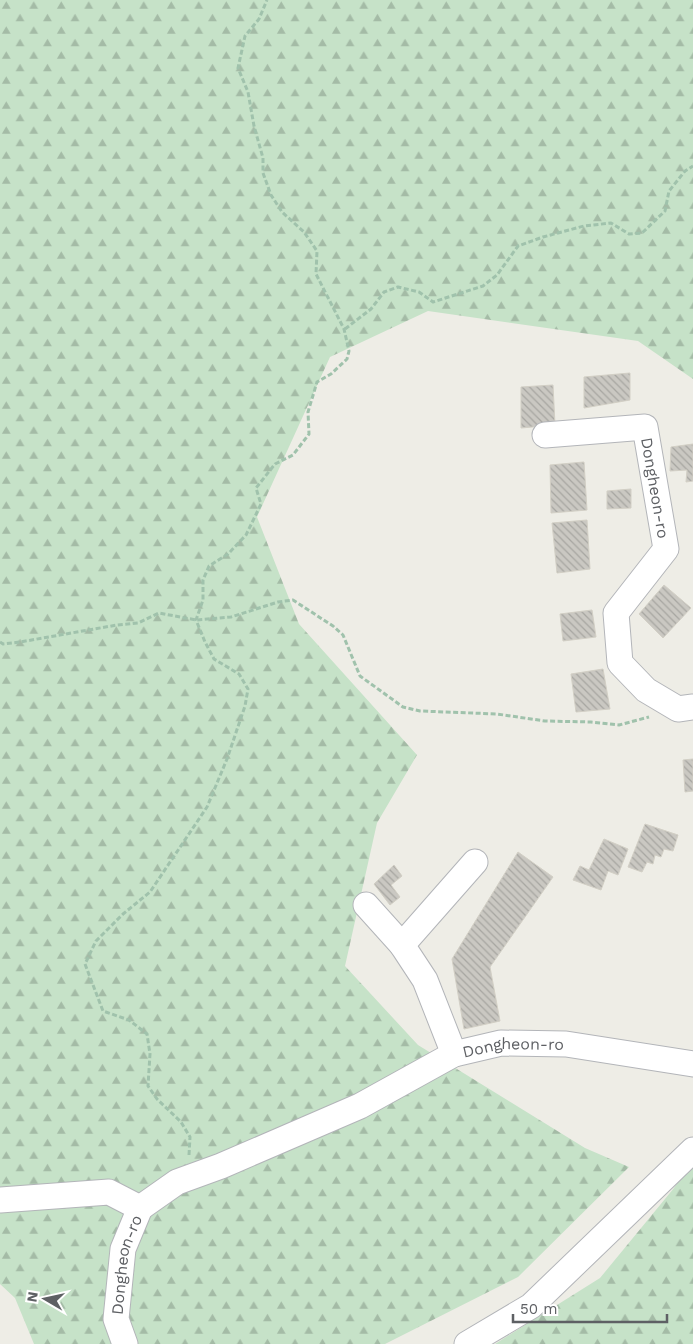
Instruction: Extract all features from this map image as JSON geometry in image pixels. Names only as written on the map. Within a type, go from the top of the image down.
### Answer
[{"type":"street","name":"Dongheon-ro","points":[[545,435],[645,427],[666,549],[616,613],[620,663],[646,690],[685,708]]},
{"type":"street","points":[[402,945],[475,862]]},
{"type":"street","name":"Dongheon-ro","points":[[366,905],[402,945],[425,980],[454,1054],[501,1044],[566,1044],[693,1064]]},
{"type":"street","points":[[140,1208],[177,1182],[221,1166],[360,1106],[454,1054]]},
{"type":"street","points":[[467,1344],[531,1306],[693,1150]]},
{"type":"street","name":"Dongheon-ro","points":[[0,1200],[109,1192],[140,1208],[123,1250],[116,1319],[125,1344]]},
{"type":"path","points":[[177,1182],[189,1157],[190,1137],[181,1122],[157,1099],[148,1086],[150,1054],[147,1034],[129,1020],[103,1011],[85,964],[96,941],[123,914],[150,892],[207,807],[227,759],[245,706],[248,689],[239,674],[214,659],[205,642],[196,620],[203,600],[203,580],[209,566],[228,554],[246,535],[261,504],[256,488],[274,464],[293,455],[309,434],[308,412],[317,382],[332,374],[347,359],[349,351],[344,329],[316,274],[316,251],[304,232],[282,212],[271,195],[263,173],[263,158],[254,126],[248,92],[238,68],[245,36],[259,19],[267,0]]},
{"type":"path","points":[[344,329],[371,309],[384,292],[398,287],[419,292],[433,302],[483,286],[497,275],[518,246],[543,237],[584,226],[611,223],[629,234],[642,233],[665,211],[669,191],[685,171],[693,166]]},
{"type":"path","points":[[0,642],[3,644],[20,642],[116,625],[138,623],[159,614],[196,620],[231,617],[278,602],[293,600],[333,626],[343,635],[360,676],[403,707],[420,711],[497,714],[545,721],[619,725],[685,708]]},
{"type":"green space","points":[[0,0],[693,0],[693,379],[638,341],[428,311],[330,357],[257,517],[299,624],[417,755],[377,823],[345,966],[418,1045],[585,1148],[629,1167],[518,1277],[385,1344],[34,1344],[15,1298],[0,1284]]},
{"type":"green space","points":[[693,1165],[693,1344],[495,1344],[600,1278]]},
{"type":"building","points":[[630,373],[630,400],[584,408],[584,377]]},
{"type":"building","points":[[553,385],[555,425],[521,428],[521,387]]},
{"type":"building","points":[[693,444],[693,481],[686,482],[687,470],[670,471],[671,447]]},
{"type":"building","points":[[584,462],[587,510],[551,513],[550,465]]},
{"type":"building","points":[[631,489],[631,508],[607,509],[607,491]]},
{"type":"building","points":[[587,520],[590,569],[557,573],[552,523]]},
{"type":"building","points":[[664,585],[691,608],[663,638],[639,614]]},
{"type":"building","points":[[592,610],[596,637],[563,641],[560,614]]},
{"type":"building","points":[[603,669],[610,709],[576,712],[571,674]]},
{"type":"building","points":[[693,759],[693,791],[685,792],[683,760]]},
{"type":"building","points":[[645,824],[678,835],[673,851],[664,849],[661,857],[655,855],[653,864],[647,862],[642,872],[628,867]]},
{"type":"building","points":[[604,839],[628,849],[618,875],[608,871],[601,890],[573,880],[580,866],[589,870]]},
{"type":"building","points":[[518,852],[553,877],[490,967],[500,1021],[464,1029],[452,959]]},
{"type":"building","points":[[394,865],[402,876],[391,885],[400,897],[390,905],[374,884]]}]
